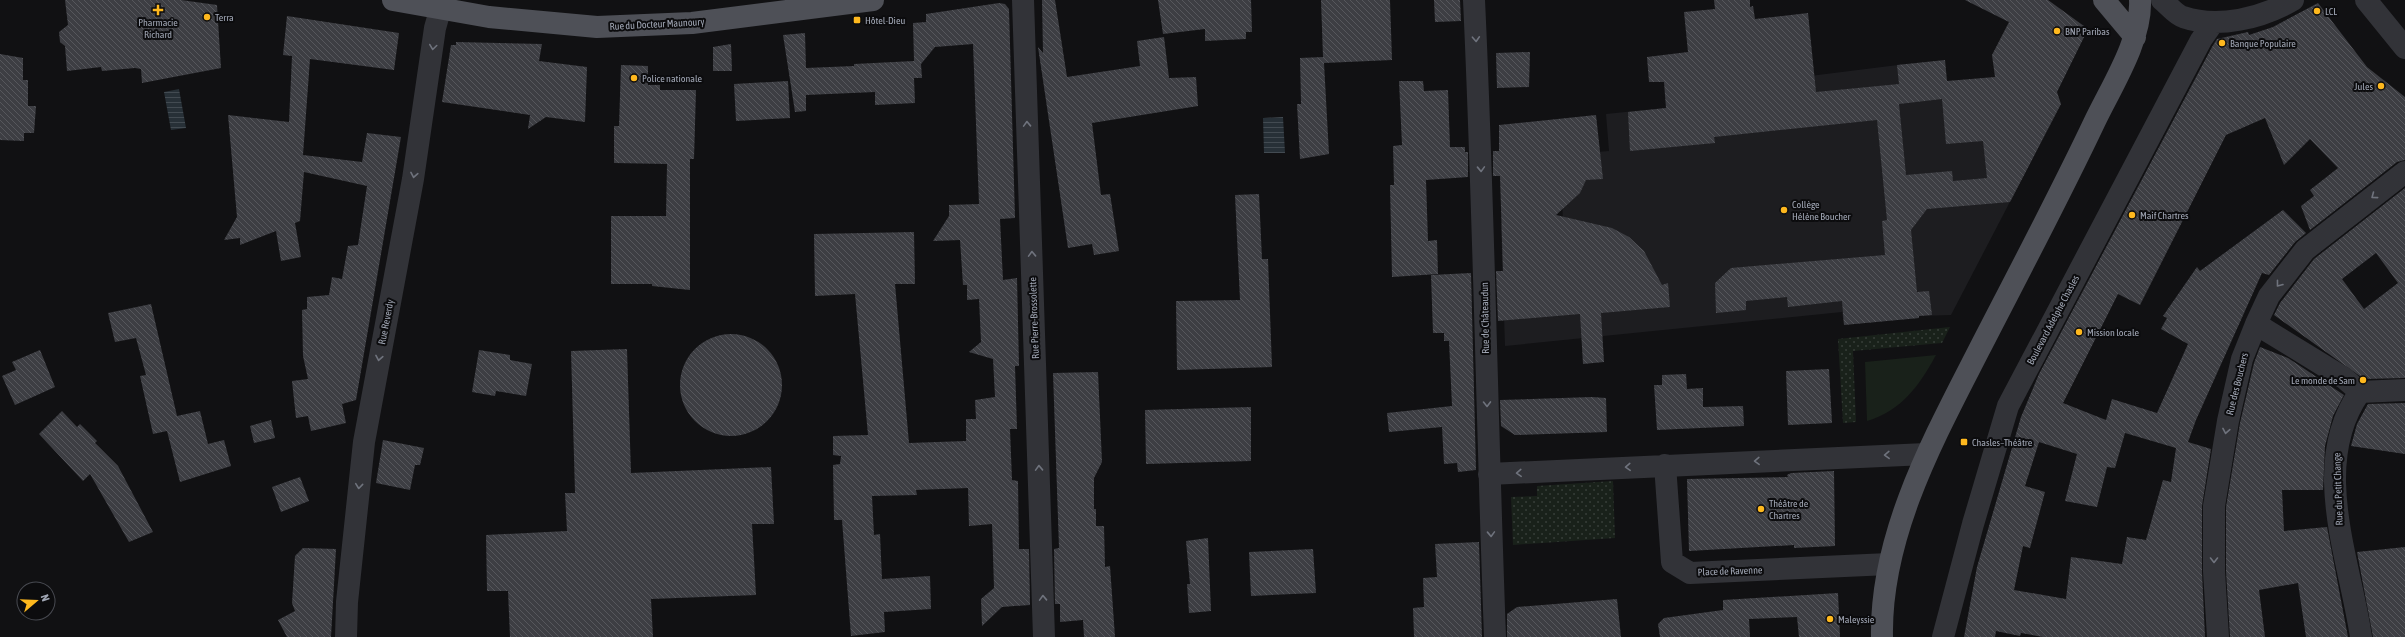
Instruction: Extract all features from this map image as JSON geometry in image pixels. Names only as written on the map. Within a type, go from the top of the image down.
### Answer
[{"type":"main road","name":"Rue du Docteur Maunoury","points":[[394,0],[442,4],[489,17],[597,27],[692,24],[873,0]]},
{"type":"main road","points":[[2104,0],[2135,37]]},
{"type":"main road","points":[[1882,637],[1882,620],[1889,564],[1926,454],[2084,145],[2135,37],[2140,0]]},
{"type":"street","name":"Rue Pierre-Brossolette","points":[[1023,0],[1044,637]]},
{"type":"street","name":"Rue de Châteaudun","points":[[1474,0],[1480,132],[1495,637]]},
{"type":"street","points":[[2162,0],[2182,17],[2214,23],[2245,18],[2281,7],[2293,0]]},
{"type":"street","points":[[2366,0],[2405,48]]},
{"type":"street","name":"Rue Reverdy","points":[[346,637],[347,602],[364,442],[413,179],[435,28],[442,4]]},
{"type":"street","name":"Boulevard Adelphe Chasles","points":[[1943,637],[1973,524],[2008,406],[2201,40],[2214,23]]},
{"type":"street","name":"Rue des Bouchers","points":[[2218,637],[2214,571],[2214,506],[2228,421],[2242,359],[2256,324],[2269,296],[2305,250],[2405,172]]},
{"type":"street","points":[[2256,324],[2344,378],[2360,392],[2405,390]]},
{"type":"street","name":"Rue du Petit Change","points":[[2360,392],[2350,407],[2336,449],[2338,525],[2361,637]]},
{"type":"street","points":[[1489,474],[1665,464],[1926,454]]},
{"type":"street","name":"Place de Ravenne","points":[[1665,464],[1672,562],[1690,573],[1889,564]]},
{"type":"shaded area","name":"Collège Hélène Boucher","points":[[1906,64],[1948,98],[2026,171],[1951,315],[1919,316],[1919,318],[1844,325],[1842,312],[1505,346],[1501,225],[1563,221],[1560,155],[1609,151],[1606,114],[1779,96],[1777,80]]},
{"type":"shaded area","points":[[179,89],[186,128],[171,130],[164,92]]},
{"type":"shaded area","points":[[1283,117],[1285,153],[1264,153],[1263,118]]},
{"type":"shaded area","points":[[1950,327],[1942,343],[1853,351],[1856,422],[1843,423],[1838,339]]},
{"type":"shaded area","points":[[1936,355],[1923,377],[1900,404],[1879,417],[1867,421],[1865,362]]},
{"type":"shaded area","points":[[1613,481],[1615,538],[1513,545],[1511,497],[1537,496],[1537,486]]},
{"type":"building","points":[[65,0],[181,0],[217,5],[221,68],[142,83],[141,69],[135,68],[102,71],[101,67],[67,71],[65,46],[60,42],[59,32],[68,25]]},
{"type":"building","points":[[1042,0],[1055,0],[1067,77],[1140,66],[1137,41],[1164,37],[1169,78],[1196,77],[1198,106],[1092,123],[1101,195],[1110,194],[1119,251],[1094,255],[1092,244],[1068,248],[1038,47],[1043,53]]},
{"type":"building","points":[[1158,0],[1251,0],[1252,32],[1246,32],[1246,39],[1205,41],[1205,29],[1163,34]]},
{"type":"building","points":[[1321,0],[1390,0],[1392,60],[1324,63],[1329,154],[1300,159],[1297,104],[1301,104],[1300,58],[1323,57]]},
{"type":"building","points":[[1434,0],[1460,0],[1461,21],[1435,22]]},
{"type":"building","points":[[1714,0],[1750,0],[1750,7],[1753,6],[1755,19],[1808,13],[1816,92],[1899,84],[1897,65],[1945,60],[1947,81],[1995,77],[1992,55],[2009,22],[1965,0],[2048,0],[2088,29],[2057,92],[2061,104],[2010,202],[1927,209],[1911,230],[1917,292],[1929,291],[1932,315],[1919,316],[1919,318],[1844,325],[1842,301],[1788,307],[1787,297],[1746,301],[1746,310],[1716,313],[1715,283],[1731,268],[1885,255],[1882,221],[1887,220],[1877,120],[1714,137],[1715,143],[1630,151],[1628,112],[1666,108],[1664,82],[1649,82],[1647,57],[1688,52],[1684,12],[1715,9]],"holes":[[[1942,99],[1946,144],[1983,141],[1987,178],[1953,181],[1952,171],[1906,175],[1899,104]]]},
{"type":"building","points":[[999,3],[1005,4],[1009,9],[1015,218],[1000,219],[1003,280],[1017,278],[1019,366],[1015,366],[1017,429],[1010,429],[1012,480],[1018,481],[1019,549],[1029,549],[1030,605],[1002,607],[982,626],[981,599],[994,588],[992,524],[969,526],[968,488],[916,490],[917,495],[872,496],[874,535],[880,534],[882,579],[930,576],[931,609],[884,612],[885,632],[851,636],[842,520],[834,520],[833,465],[840,464],[841,456],[833,455],[833,436],[868,435],[855,294],[815,296],[814,234],[914,232],[915,284],[895,284],[909,443],[966,441],[966,419],[976,419],[975,400],[995,397],[993,359],[969,352],[981,342],[979,299],[967,300],[967,285],[963,285],[960,240],[933,241],[949,216],[949,205],[979,204],[973,44],[935,47],[921,64],[922,78],[914,78],[915,103],[875,105],[875,92],[806,95],[806,111],[795,112],[783,35],[805,33],[806,68],[914,61],[913,23],[926,22],[926,14]]},
{"type":"building","points":[[2318,3],[2367,67],[2405,97],[2405,160],[2397,162],[2310,230],[2301,206],[2314,196],[2310,190],[2338,168],[2310,139],[2284,165],[2265,118],[2226,135],[2140,305],[2118,294],[2063,403],[2106,420],[2112,399],[2157,413],[2188,344],[2161,329],[2167,318],[2163,316],[2197,267],[2200,271],[2283,210],[2306,233],[2295,242],[2269,275],[2262,273],[2196,420],[2188,442],[2211,449],[2202,506],[2202,572],[2205,637],[2043,637],[2021,633],[2020,636],[1996,631],[1995,637],[1964,637],[1977,567],[2021,417],[2039,374],[2217,39],[2248,32],[2249,35],[2273,27]],"holes":[[[2125,433],[2176,448],[2171,482],[2163,480],[2146,540],[2127,537],[2122,564],[2071,557],[2066,599],[2014,590],[2023,546],[2030,548],[2045,492],[2025,486],[2039,442],[2077,454],[2065,501],[2097,507],[2107,467],[2115,468]]]},
{"type":"building","points":[[287,16],[399,33],[394,70],[310,59],[303,155],[362,162],[367,133],[401,137],[356,400],[342,404],[346,423],[311,431],[308,416],[296,418],[292,381],[308,379],[303,356],[302,310],[307,309],[307,297],[329,295],[332,277],[342,279],[348,246],[358,245],[367,186],[304,172],[300,221],[295,223],[301,257],[281,261],[276,231],[240,245],[240,238],[224,240],[237,217],[228,115],[289,122],[292,56],[283,55]]},
{"type":"building","points":[[456,42],[542,44],[539,61],[587,67],[585,122],[546,117],[528,129],[530,115],[442,102],[451,45],[456,45]]},
{"type":"building","points":[[731,44],[732,71],[713,71],[713,47]]},
{"type":"building","points":[[1530,52],[1529,87],[1497,88],[1496,53]]},
{"type":"building","points":[[0,54],[23,58],[23,80],[28,80],[28,106],[36,106],[34,133],[24,133],[24,141],[0,140]]},
{"type":"building","points":[[621,65],[648,66],[648,85],[660,85],[660,90],[696,90],[694,159],[690,159],[690,290],[652,286],[652,284],[611,284],[611,216],[666,216],[667,164],[614,163],[614,126],[619,126]]},
{"type":"building","points":[[788,81],[790,118],[736,121],[734,84]]},
{"type":"building","points":[[1399,81],[1423,81],[1424,91],[1448,90],[1450,147],[1465,147],[1465,152],[1468,152],[1468,177],[1426,180],[1428,241],[1437,240],[1438,274],[1392,277],[1390,185],[1394,185],[1393,146],[1402,145]]},
{"type":"building","points":[[1596,115],[1603,179],[1586,180],[1580,193],[1556,215],[1612,228],[1629,237],[1644,251],[1662,285],[1668,283],[1670,307],[1601,313],[1604,362],[1583,364],[1580,314],[1498,321],[1496,271],[1503,271],[1500,176],[1493,176],[1493,151],[1499,151],[1499,125]]},
{"type":"building","points":[[2405,188],[2405,378],[2364,379],[2274,315],[2280,303],[2314,259]],"holes":[[[2376,253],[2398,283],[2364,309],[2342,279]]]},
{"type":"building","points":[[1259,194],[1262,259],[1268,259],[1272,367],[1177,370],[1176,301],[1240,300],[1235,195]]},
{"type":"building","points":[[1471,273],[1476,470],[1458,472],[1457,463],[1444,464],[1442,427],[1389,432],[1387,413],[1452,406],[1449,341],[1444,341],[1444,333],[1433,333],[1431,275]]},
{"type":"building","points":[[151,304],[177,416],[200,411],[208,444],[224,440],[231,466],[180,482],[167,431],[153,434],[140,376],[146,375],[136,338],[115,342],[108,313]]},
{"type":"building","points":[[731,334],[750,338],[767,349],[778,366],[782,385],[778,404],[767,421],[750,432],[731,436],[712,432],[695,421],[684,404],[680,385],[684,366],[695,349],[712,338]]},
{"type":"building","points":[[2260,347],[2288,358],[2344,395],[2333,416],[2325,446],[2323,490],[2282,490],[2284,531],[2327,527],[2348,637],[2306,637],[2298,583],[2259,590],[2265,637],[2230,637],[2226,571],[2226,507],[2240,423],[2254,363]]},
{"type":"building","points":[[627,349],[631,473],[771,467],[774,524],[752,524],[756,595],[651,599],[653,637],[510,637],[508,591],[487,591],[486,535],[567,531],[565,493],[575,493],[571,351]]},
{"type":"building","points":[[40,350],[55,387],[15,405],[2,376],[16,370],[12,362]]},
{"type":"building","points":[[479,350],[510,355],[510,360],[532,364],[526,396],[496,391],[495,396],[472,392]]},
{"type":"building","points":[[1829,369],[1832,423],[1788,425],[1786,371]]},
{"type":"building","points":[[1098,372],[1102,462],[1094,478],[1094,509],[1096,509],[1096,526],[1104,526],[1105,567],[1110,566],[1115,637],[1084,637],[1083,620],[1060,622],[1060,604],[1055,604],[1054,549],[1059,548],[1053,373]]},
{"type":"building","points":[[1686,374],[1687,389],[1703,388],[1703,407],[1743,406],[1744,426],[1657,430],[1654,385],[1662,385],[1662,375]]},
{"type":"building","points":[[1592,397],[1606,398],[1607,432],[1515,435],[1501,426],[1500,400]]},
{"type":"building","points":[[2405,403],[2405,454],[2351,446],[2357,424],[2368,404]]},
{"type":"building","points":[[1251,407],[1251,461],[1146,464],[1145,410]]},
{"type":"building","points":[[62,411],[77,427],[80,424],[97,441],[95,443],[118,466],[153,532],[129,542],[90,474],[83,481],[39,434]]},
{"type":"building","points":[[271,420],[275,438],[254,443],[250,426]]},
{"type":"building","points":[[383,440],[424,448],[420,465],[415,465],[410,490],[376,483]]},
{"type":"building","name":"Théâtre de Chartres","points":[[1834,471],[1835,546],[1794,548],[1794,545],[1689,551],[1687,479],[1788,477],[1787,475],[1791,473]]},
{"type":"building","points":[[300,477],[309,501],[281,512],[272,487]]},
{"type":"building","points":[[1208,538],[1211,611],[1189,613],[1187,584],[1190,584],[1186,541]]},
{"type":"building","points":[[1479,542],[1482,637],[1414,637],[1413,608],[1424,607],[1423,578],[1437,577],[1435,544]]},
{"type":"building","points":[[2405,547],[2405,637],[2373,637],[2357,552]]},
{"type":"building","points":[[303,548],[336,549],[331,637],[287,637],[278,620],[295,611],[292,603],[295,556]]},
{"type":"building","points":[[1313,549],[1316,593],[1251,596],[1249,552]]},
{"type":"building","points":[[1838,593],[1840,637],[1799,637],[1797,617],[1749,619],[1750,637],[1660,637],[1658,624],[1664,618],[1723,610],[1723,600]]},
{"type":"building","points":[[1617,599],[1621,637],[1507,637],[1507,614],[1517,607]]},
{"type":"place","name":"Pharmacie Richard","points":[[158,10]]},
{"type":"place","name":"LCL","points":[[2317,11]]},
{"type":"place","name":"Terra","points":[[207,17]]},
{"type":"place","name":"Hôtel-Dieu","points":[[857,20]]},
{"type":"place","name":"BNP Paribas","points":[[2057,31]]},
{"type":"place","name":"Banque Populaire","points":[[2222,43]]},
{"type":"place","name":"Police nationale","points":[[634,78]]},
{"type":"place","name":"Jules","points":[[2381,86]]},
{"type":"place","name":"Collège Hélène Boucher","points":[[1784,210]]},
{"type":"place","name":"Maif Chartres","points":[[2132,215]]},
{"type":"place","name":"Mission locale","points":[[2079,332]]},
{"type":"place","name":"Le monde de Sam","points":[[2363,380]]},
{"type":"place","name":"Chasles–Théâtre","points":[[1964,442]]},
{"type":"place","name":"Théâtre de Chartres","points":[[1761,509]]},
{"type":"place","name":"Maleyssie","points":[[1830,619]]}]
